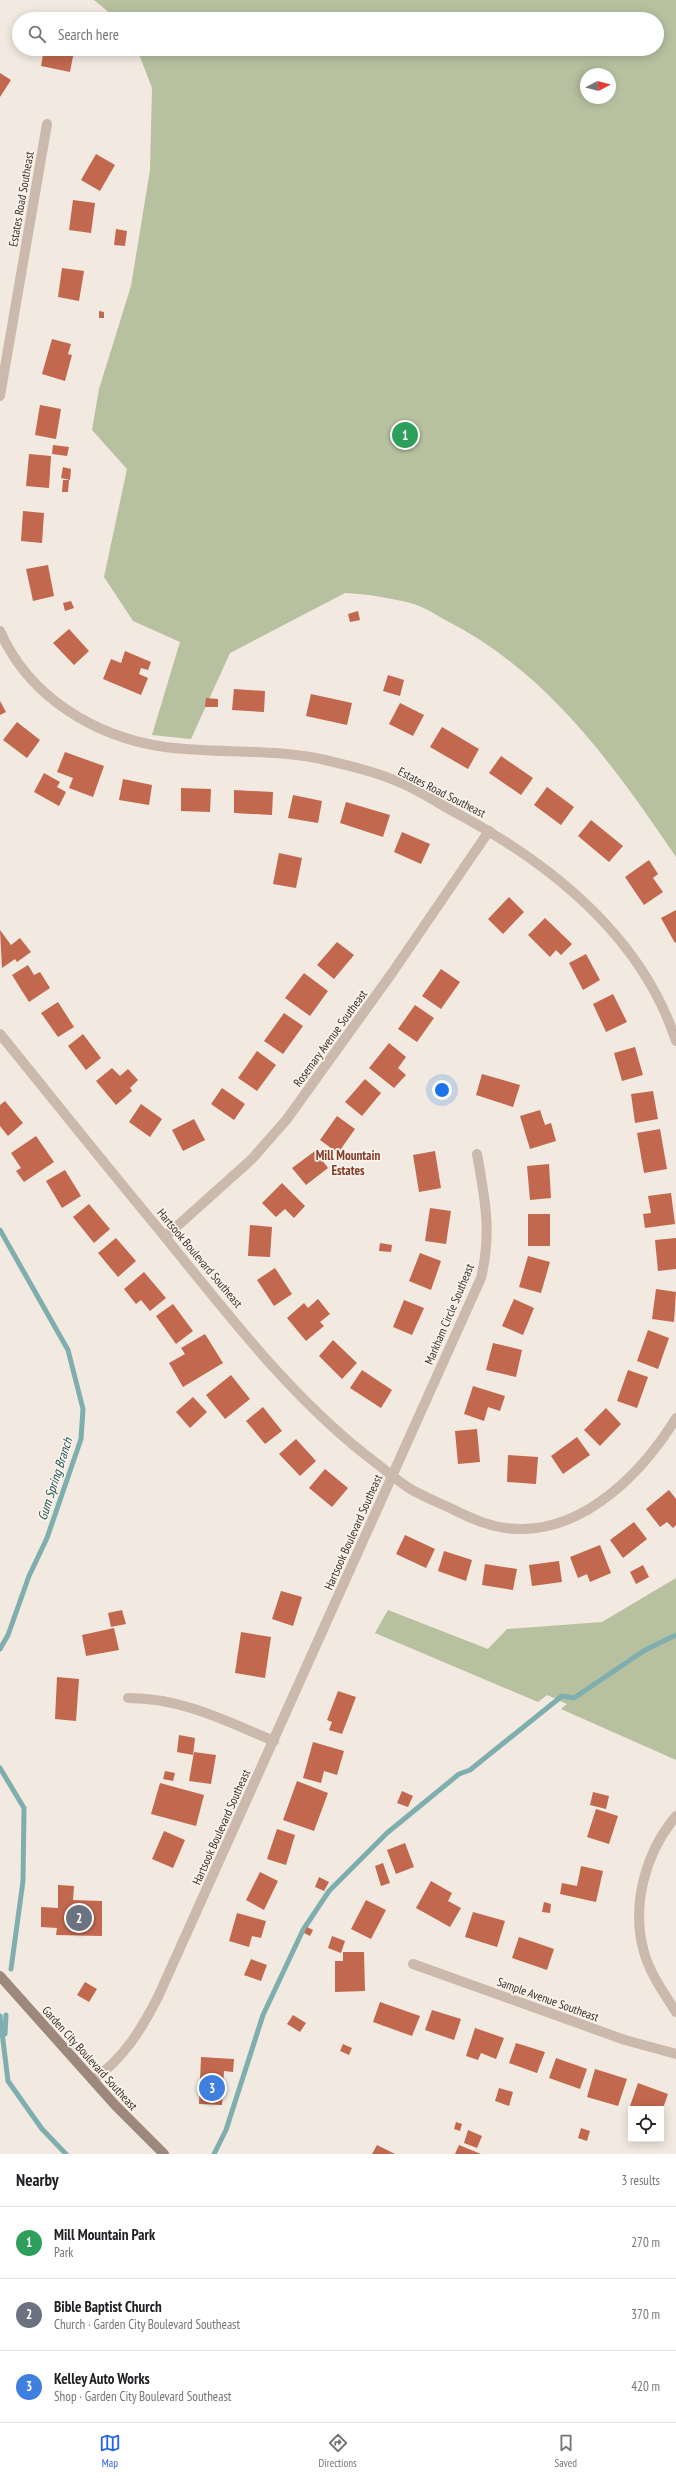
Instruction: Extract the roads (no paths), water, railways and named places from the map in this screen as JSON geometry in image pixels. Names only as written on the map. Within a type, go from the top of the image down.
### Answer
[{"type":"street","name":"Estates Road Southeast","points":[[0,396],[47,124]]},
{"type":"street","name":"Estates Road Southeast","points":[[0,631],[22,670],[47,694],[84,721],[111,733],[138,742],[167,747],[281,754],[322,760],[362,769],[401,783],[489,831],[551,871],[604,922],[630,953],[650,986],[676,1041]]},
{"type":"street","name":"Rosemary Avenue Southeast","points":[[165,1237],[252,1159],[287,1119],[397,966],[489,831]]},
{"type":"street","name":"Hartsook Boulevard Southeast","points":[[0,1034],[165,1237],[295,1391],[354,1446],[393,1475],[155,2003],[139,2034],[123,2055],[93,2080]]},
{"type":"street","name":"Markham Circle Southeast","points":[[393,1475],[481,1278],[488,1240],[488,1215],[477,1154]]},
{"type":"street","points":[[393,1475],[412,1490],[480,1522],[501,1528],[523,1529],[545,1527],[567,1521],[601,1501],[626,1479],[650,1453],[676,1418]]},
{"type":"street","points":[[128,1698],[171,1701],[196,1708],[274,1741]]},
{"type":"street","points":[[676,1816],[658,1843],[648,1865],[641,1888],[639,1912],[644,1953],[652,1974],[676,2012]]},
{"type":"street","name":"Sample Avenue Southeast","points":[[413,1964],[626,2040],[676,2054]]},
{"type":"street","name":"Garden City Boulevard Southeast","points":[[0,1976],[128,2120],[164,2154]]},
{"type":"waterway","name":"Gum Spring Branch","points":[[0,1230],[68,1350],[83,1409],[81,1439],[47,1538],[29,1576],[8,1635],[0,1649]]},
{"type":"waterway","points":[[214,2154],[226,2130],[263,2015],[303,1930],[329,1891],[387,1833],[459,1774],[470,1770],[562,1696],[574,1698],[645,1650],[676,1635]]},
{"type":"waterway","name":"Gum Spring Branch","points":[[0,1768],[24,1808],[23,1881],[11,1969]]},
{"type":"waterway","name":"Gum Spring Branch","points":[[5,2034],[6,2015]]},
{"type":"waterway","points":[[0,2016],[8,2081],[42,2129],[66,2154]]},
{"type":"place","name":"Mill Mountain Park","points":[[405,435]]},
{"type":"place","name":"Bible Baptist Church","points":[[79,1918]]},
{"type":"place","name":"Kelley Auto Works","points":[[212,2088]]},
{"type":"district","name":"Mill Mountain Estates","points":[[348,1162]]}]
